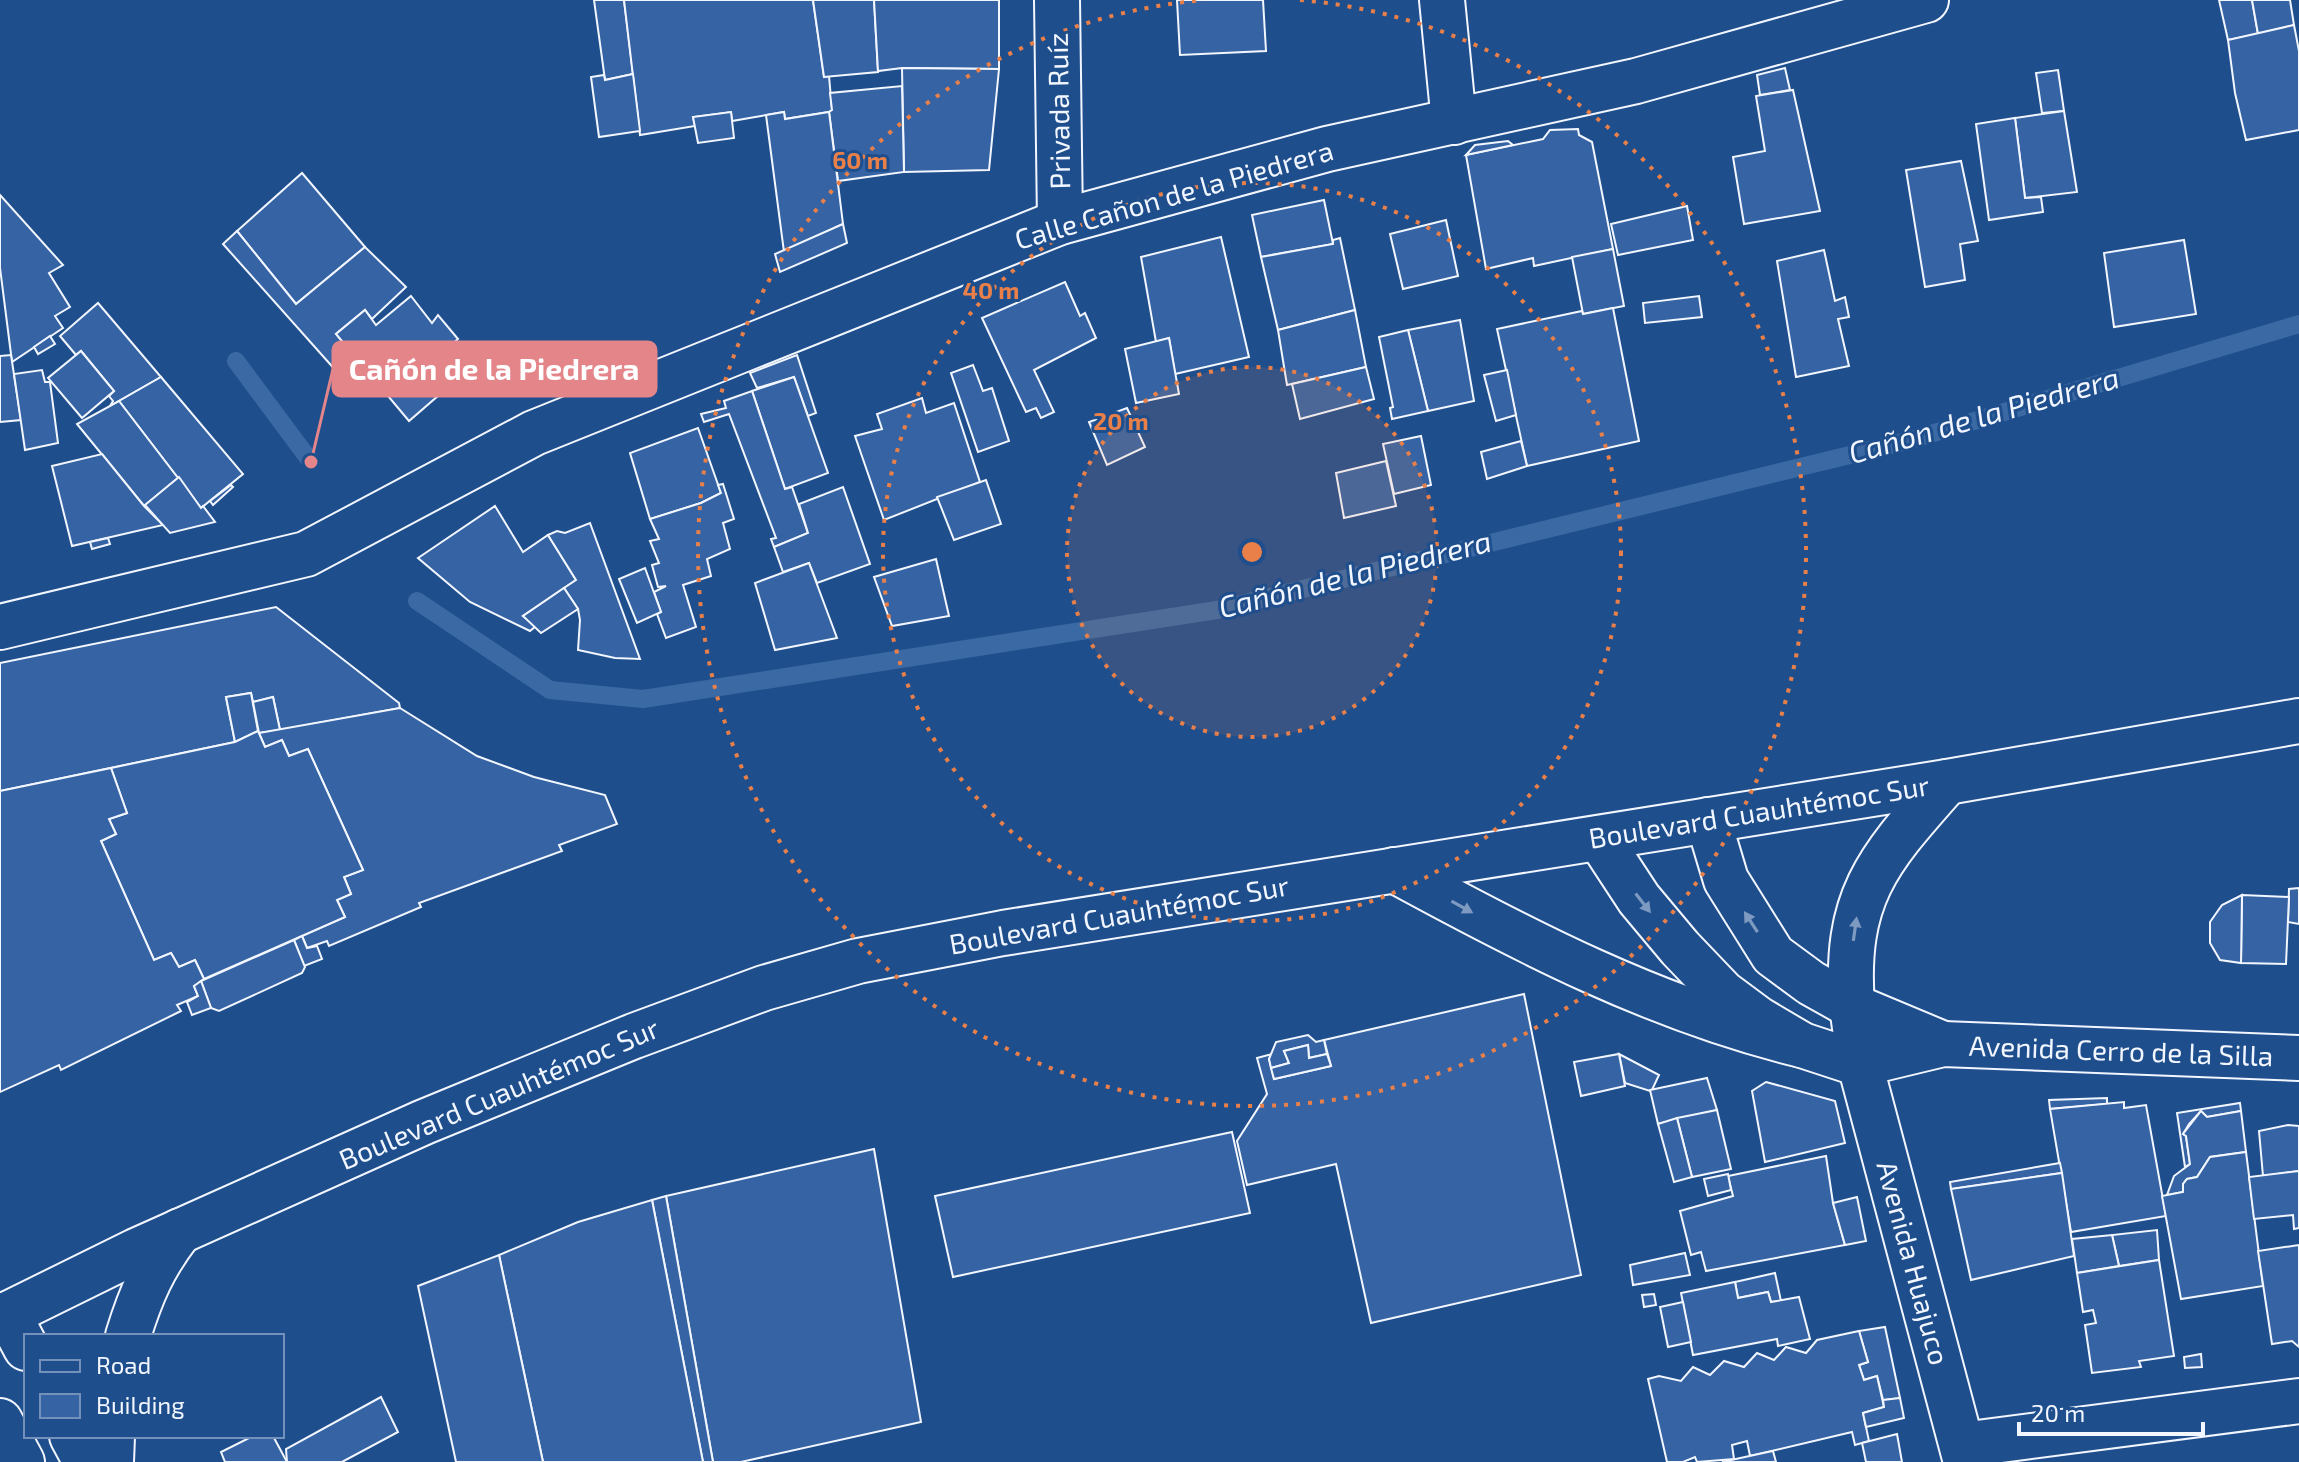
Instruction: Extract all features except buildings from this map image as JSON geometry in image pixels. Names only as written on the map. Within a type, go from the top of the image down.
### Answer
[{"type":"main road","name":"Privada Ruíz","points":[[1057,0],[1060,222]]},
{"type":"main road","points":[[1442,0],[1454,122]]},
{"type":"main road","name":"Calle Cañon de la Piedrera","points":[[0,627],[306,554],[534,433],[1060,222],[1327,149],[1636,81],[1926,0]]},
{"type":"main road","name":"Boulevard Cuauhtémoc Sur","points":[[11,1327],[180,1231],[438,1116],[634,1036],[778,984],[858,961],[1003,933],[1947,782],[2299,721]]},
{"type":"main road","name":"Avenida Huajuco","points":[[1947,782],[1895,841],[1871,877],[1858,909],[1852,954],[1852,1006],[1860,1064],[1964,1454]]},
{"type":"main road","points":[[1708,820],[1726,880],[1773,955],[1811,983],[1852,1006]]},
{"type":"main road","points":[[1599,838],[1639,899],[1723,993],[1758,1019],[1802,1045]]},
{"type":"main road","points":[[1394,870],[1512,934],[1648,995],[1756,1034],[1860,1064]]},
{"type":"main road","name":"Avenida Cerro de la Silla","points":[[1852,1006],[1943,1044]]},
{"type":"main road","name":"Avenida Cerro de la Silla","points":[[1860,1064],[1943,1044],[2299,1058]]},
{"type":"main road","points":[[129,1334],[140,1295],[158,1260],[180,1231]]},
{"type":"main road","points":[[1964,1454],[2299,1401]]},
{"type":"main road","points":[[0,1421],[22,1462]]},
{"type":"main road","points":[[73,1438],[86,1462]]},
{"type":"main road","points":[[111,1462],[112,1438]]},
{"type":"waterway","name":"Cañón de la Piedrera","points":[[417,601],[550,690],[643,699],[1217,610],[1907,441],[2299,324]]},
{"type":"waterway","name":"Cañón de la Piedrera","points":[[236,361],[311,462]]},
{"type":"place","name":"Cañón de la Piedrera","points":[[311,462]]}]
